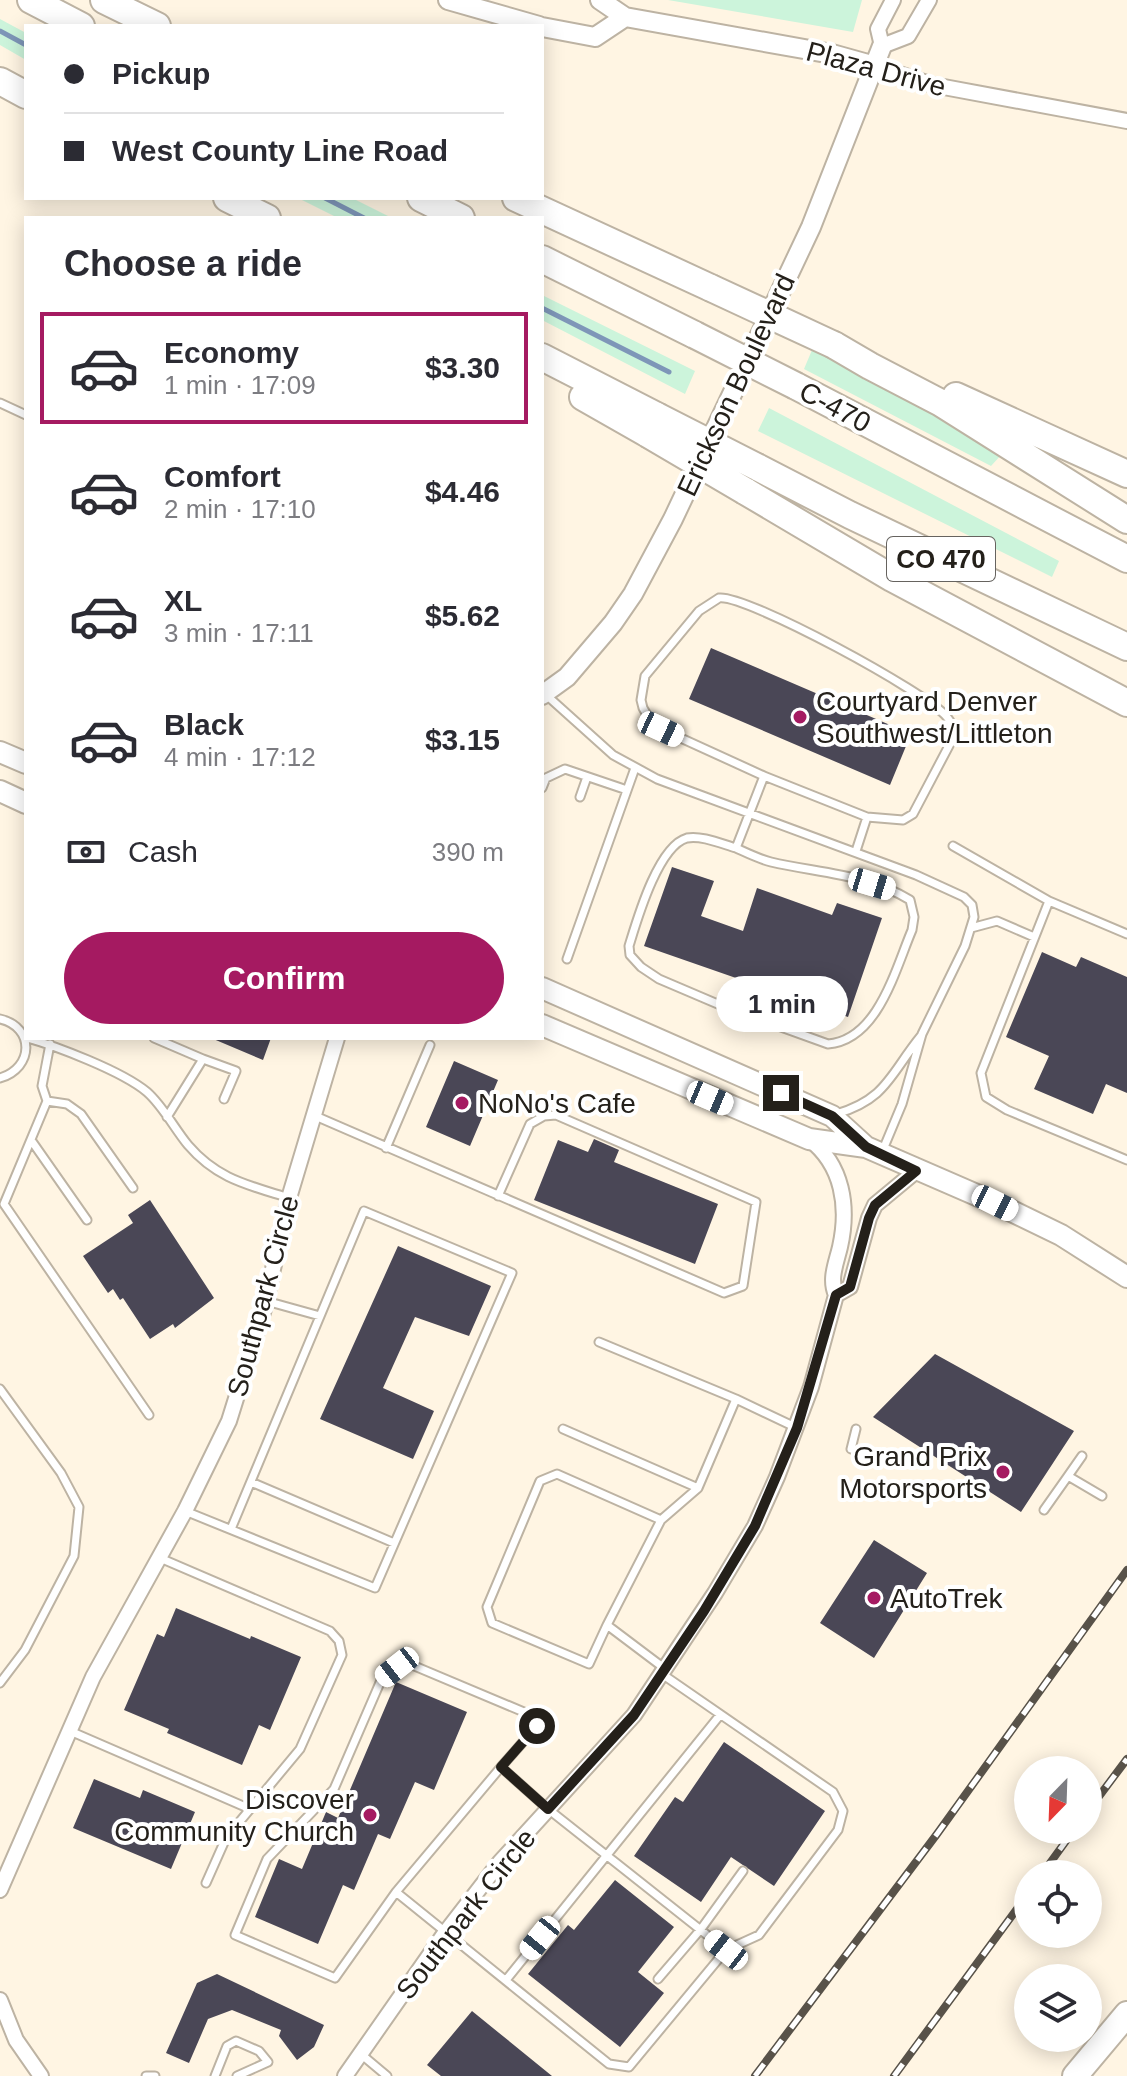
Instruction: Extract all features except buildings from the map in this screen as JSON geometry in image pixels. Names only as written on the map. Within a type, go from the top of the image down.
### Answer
[{"type":"highway","points":[[31,0],[77,24]]},
{"type":"highway","points":[[104,0],[153,24]]},
{"type":"highway","points":[[0,81],[24,94]]},
{"type":"highway","points":[[231,200],[263,216]]},
{"type":"highway","points":[[425,200],[457,216]]},
{"type":"highway","points":[[520,200],[834,345],[941,403],[1127,520]]},
{"type":"highway","name":"C-470","points":[[544,260],[796,386],[1127,559]]},
{"type":"highway","points":[[834,345],[873,358],[1127,474]]},
{"type":"highway","name":"CO 470","points":[[544,358],[652,425],[757,467],[850,515],[1127,647]]},
{"type":"highway","points":[[544,375],[652,425],[745,491],[906,585],[1127,703]]},
{"type":"highway","points":[[1075,2076],[1127,2014]]},
{"type":"main road","points":[[0,752],[24,762]]},
{"type":"main road","points":[[0,791],[24,802]]},
{"type":"main road","points":[[544,989],[832,1116],[874,1151],[1061,1235],[1127,1277]]},
{"type":"main road","points":[[544,1026],[809,1139],[874,1151]]},
{"type":"street","points":[[448,0],[533,24]]},
{"type":"street","name":"Plaza Drive","points":[[600,0],[625,17],[832,54],[933,85],[1127,121]]},
{"type":"street","points":[[893,0],[878,29],[882,46],[908,36],[929,0]]},
{"type":"street","points":[[544,27],[595,37],[625,17]]},
{"type":"street","name":"Erickson Boulevard","points":[[544,692],[567,677],[613,623],[633,594],[673,519],[811,227],[882,46]]},
{"type":"street","name":"Southpark Circle","points":[[0,1890],[105,1652],[160,1558],[229,1421],[266,1301],[289,1198],[336,1040]]},
{"type":"street","name":"Southpark Circle","points":[[345,2076],[445,1933],[500,1862],[634,1715],[755,1526],[797,1428],[836,1295],[831,1283],[843,1230],[840,1183],[833,1164],[822,1149],[809,1139]]},
{"type":"street","name":"Southpark Circle","points":[[836,1295],[850,1287],[875,1205],[916,1171]]},
{"type":"street","points":[[0,2000],[16,2040],[41,2076]]},
{"type":"lane","points":[[0,403],[24,414]]},
{"type":"lane","points":[[719,598],[739,601],[825,641],[933,704],[946,715],[954,731],[952,740],[913,814],[903,820],[867,817],[764,776],[661,729],[650,720],[641,700],[645,676],[699,611],[719,598]]},
{"type":"lane","points":[[544,694],[613,755],[635,768],[679,789],[856,851],[964,897],[972,905],[974,917],[971,928],[922,1034],[902,1104],[874,1151]]},
{"type":"lane","points":[[567,959],[635,768]]},
{"type":"lane","points":[[544,783],[546,778],[565,769],[627,790]]},
{"type":"lane","points":[[736,848],[764,776]]},
{"type":"lane","points":[[580,797],[587,777]]},
{"type":"lane","points":[[856,851],[867,817]]},
{"type":"lane","points":[[693,837],[736,848],[767,861],[851,877],[893,890],[910,900],[914,917],[912,930],[882,998],[871,1021],[844,1043],[828,1044],[720,1005],[659,979],[630,955],[629,946],[647,889],[673,846],[693,837]]},
{"type":"lane","points":[[953,846],[1049,901],[1127,934]]},
{"type":"lane","points":[[1049,901],[981,1073],[986,1097],[1007,1110],[1127,1160]]},
{"type":"lane","points":[[971,928],[997,921],[1034,937]]},
{"type":"lane","points":[[0,1019],[14,1023],[24,1037]]},
{"type":"lane","points":[[832,1116],[854,1109],[878,1094],[922,1034]]},
{"type":"lane","points":[[0,1078],[13,1073],[21,1065],[26,1054],[24,1040]]},
{"type":"lane","points":[[35,1040],[136,1083],[150,1095],[209,1167],[226,1177],[289,1198]]},
{"type":"lane","points":[[159,1040],[236,1071],[224,1099]]},
{"type":"lane","points":[[50,1044],[42,1086],[47,1101],[4,1204],[149,1415]]},
{"type":"lane","points":[[386,1148],[430,1045]]},
{"type":"lane","points":[[167,1117],[203,1059]]},
{"type":"lane","points":[[47,1101],[67,1104],[81,1114],[133,1188]]},
{"type":"lane","points":[[313,1115],[386,1148],[724,1293],[743,1286],[756,1202],[556,1115],[544,1116],[530,1124],[498,1196]]},
{"type":"lane","points":[[31,1140],[87,1220]]},
{"type":"lane","points":[[185,1511],[375,1588],[512,1273],[364,1211],[231,1529]]},
{"type":"lane","points":[[266,1301],[320,1316]]},
{"type":"lane","points":[[599,1342],[797,1428]]},
{"type":"lane","points":[[0,1389],[61,1473],[79,1507],[74,1556],[25,1650],[0,1683]]},
{"type":"lane","points":[[661,1520],[557,1474],[540,1481],[487,1607],[492,1623],[589,1664],[661,1520],[698,1488],[736,1399]]},
{"type":"lane","points":[[563,1429],[698,1488]]},
{"type":"lane","points":[[851,1449],[856,1429]]},
{"type":"lane","points":[[1044,1510],[1082,1456]]},
{"type":"lane","points":[[1068,1476],[1102,1496]]},
{"type":"lane","points":[[251,1482],[394,1543]]},
{"type":"lane","points":[[160,1558],[330,1631],[339,1641],[342,1655],[300,1749],[226,1838],[206,1883]]},
{"type":"lane","points":[[396,1892],[609,2064],[629,2067],[726,1950],[759,1935],[838,1830],[843,1811],[833,1792],[720,1715],[607,1625]]},
{"type":"lane","points":[[412,1665],[531,1715],[537,1726],[501,1767],[396,1892],[335,1978],[235,1935],[267,1859],[334,1789],[382,1678],[397,1667],[412,1665]]},
{"type":"lane","points":[[506,1980],[720,1715]]},
{"type":"lane","points":[[70,1731],[250,1809]]},
{"type":"lane","points":[[501,1767],[548,1809],[726,1950]]},
{"type":"lane","points":[[658,1979],[701,1929],[743,1871]]},
{"type":"lane","points":[[215,2076],[227,2046],[236,2041],[259,2051],[268,2062],[237,2076]]},
{"type":"lane","points":[[362,2055],[387,2076]]},
{"type":"lane","points":[[146,2076],[155,2076]]},
{"type":"green space","points":[[668,0],[862,0],[853,32]]},
{"type":"green space","points":[[0,19],[24,32],[24,59],[0,45]]},
{"type":"green space","points":[[302,200],[356,200],[388,216],[334,216]]},
{"type":"green space","points":[[544,296],[695,371],[685,394],[544,321]]},
{"type":"green space","points":[[812,350],[880,381],[1002,454],[991,466],[804,369]]},
{"type":"green space","points":[[769,408],[1059,561],[1052,577],[758,431]]},
{"type":"waterway","points":[[0,31],[24,44]]},
{"type":"waterway","points":[[329,200],[360,216]]},
{"type":"waterway","points":[[544,309],[669,372]]},
{"type":"railway","points":[[755,2076],[937,1834],[1127,1570]]},
{"type":"railway","points":[[1102,1792],[1127,1759]]},
{"type":"railway","points":[[1052,1860],[1064,1844]]},
{"type":"railway","points":[[894,2076],[1014,1913]]},
{"type":"place","name":"Courtyard Denver Southwest/Littleton","points":[[800,717]]},
{"type":"place","name":"NoNo's Cafe","points":[[462,1103]]},
{"type":"place","name":"Grand Prix Motorsports","points":[[1003,1472]]},
{"type":"place","name":"AutoTrek","points":[[874,1598]]},
{"type":"place","name":"Discover Community Church","points":[[370,1815]]},
{"type":"route","points":[[537,1726],[501,1767],[548,1809],[634,1715],[704,1611],[755,1526],[797,1428],[836,1295],[850,1287],[869,1218],[875,1205],[916,1171],[866,1147],[832,1116],[781,1093]]}]
